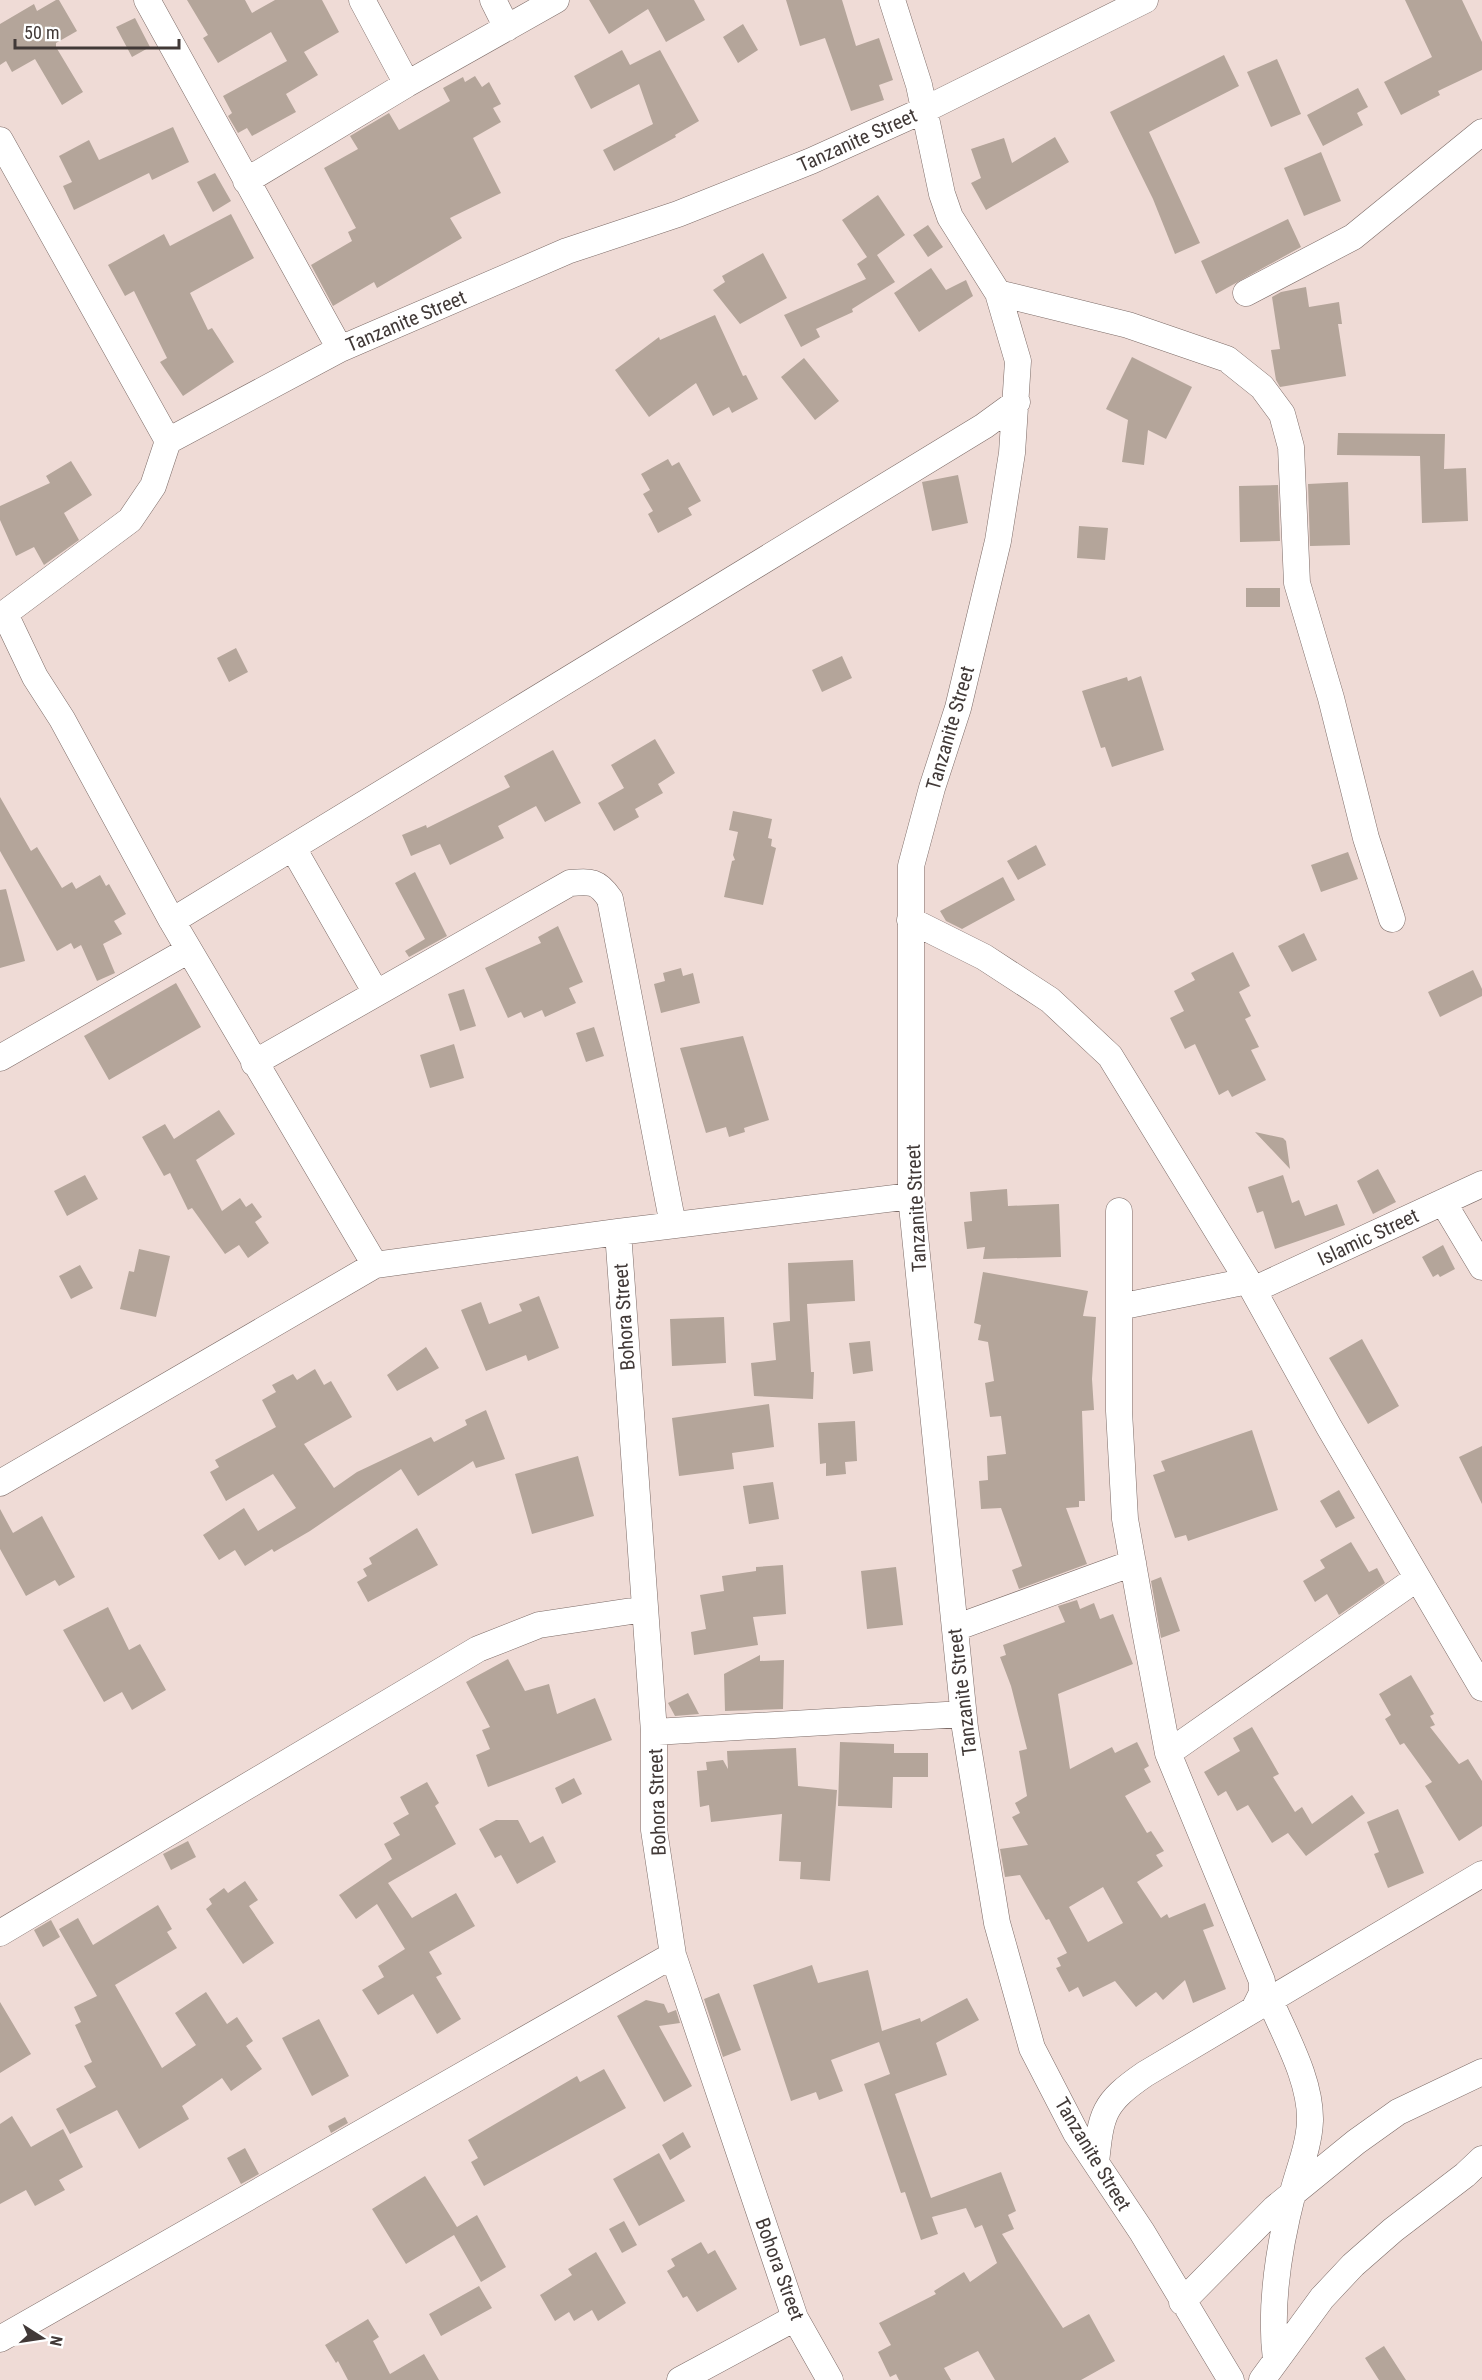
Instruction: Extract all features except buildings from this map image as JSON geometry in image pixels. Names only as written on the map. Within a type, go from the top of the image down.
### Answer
[{"type":"street","points":[[147,0],[340,349]]},
{"type":"street","points":[[362,0],[407,84]]},
{"type":"street","points":[[493,0],[507,28]]},
{"type":"street","points":[[246,181],[407,84],[556,0]]},
{"type":"street","points":[[892,0],[924,110],[1145,0]]},
{"type":"street","name":"Tanzanite Street","points":[[168,441],[340,349],[567,251],[678,214],[811,161],[924,110],[934,165],[951,217],[998,293],[1018,362],[1017,402],[998,541],[958,708],[932,788],[911,866],[911,1196],[963,1714],[997,1923],[1032,2048],[1076,2133],[1142,2232],[1231,2380]]},
{"type":"street","points":[[1245,293],[1353,237],[1482,132]]},
{"type":"street","points":[[0,140],[168,441],[153,486],[129,520],[2,615],[35,677],[62,719],[172,921],[375,1265]]},
{"type":"street","points":[[998,293],[1128,325],[1227,359],[1262,387],[1282,414],[1291,447],[1297,583],[1331,698],[1366,838],[1392,919]]},
{"type":"street","points":[[172,921],[984,426],[1017,402]]},
{"type":"street","points":[[293,848],[376,993]]},
{"type":"street","points":[[254,1063],[570,883],[587,881],[602,886],[610,899],[673,1225]]},
{"type":"street","points":[[910,920],[984,957],[1050,1000],[1110,1056],[1251,1286],[1416,1579],[1482,1688]]},
{"type":"street","points":[[0,1058],[189,950]]},
{"type":"street","name":"Islamic Street","points":[[1119,1307],[1251,1286],[1482,1184]]},
{"type":"street","points":[[0,1483],[375,1265],[911,1196]]},
{"type":"street","points":[[1443,1202],[1482,1267]]},
{"type":"street","points":[[1119,1211],[1119,1411],[1125,1519],[1168,1753],[1262,1981],[1262,2004],[1296,2061],[1310,2120],[1306,2150],[1293,2193],[1279,2261],[1269,2370]]},
{"type":"street","name":"Bohora Street","points":[[618,1232],[654,1732],[654,1830],[673,1955],[795,2318],[830,2380]]},
{"type":"street","points":[[954,1628],[1133,1563]]},
{"type":"street","points":[[1168,1753],[1416,1579]]},
{"type":"street","points":[[0,1933],[478,1649],[538,1625],[645,1609]]},
{"type":"street","points":[[654,1732],[963,1714]]},
{"type":"street","points":[[1096,2163],[1102,2120],[1118,2093],[1262,2004],[1482,1874]]},
{"type":"street","points":[[0,2339],[673,1955]]},
{"type":"street","points":[[1182,2302],[1293,2193],[1356,2142],[1398,2112],[1482,2072]]},
{"type":"street","points":[[1269,2370],[1322,2298],[1353,2265],[1482,2159]]},
{"type":"street","points":[[680,2380],[795,2318]]}]
